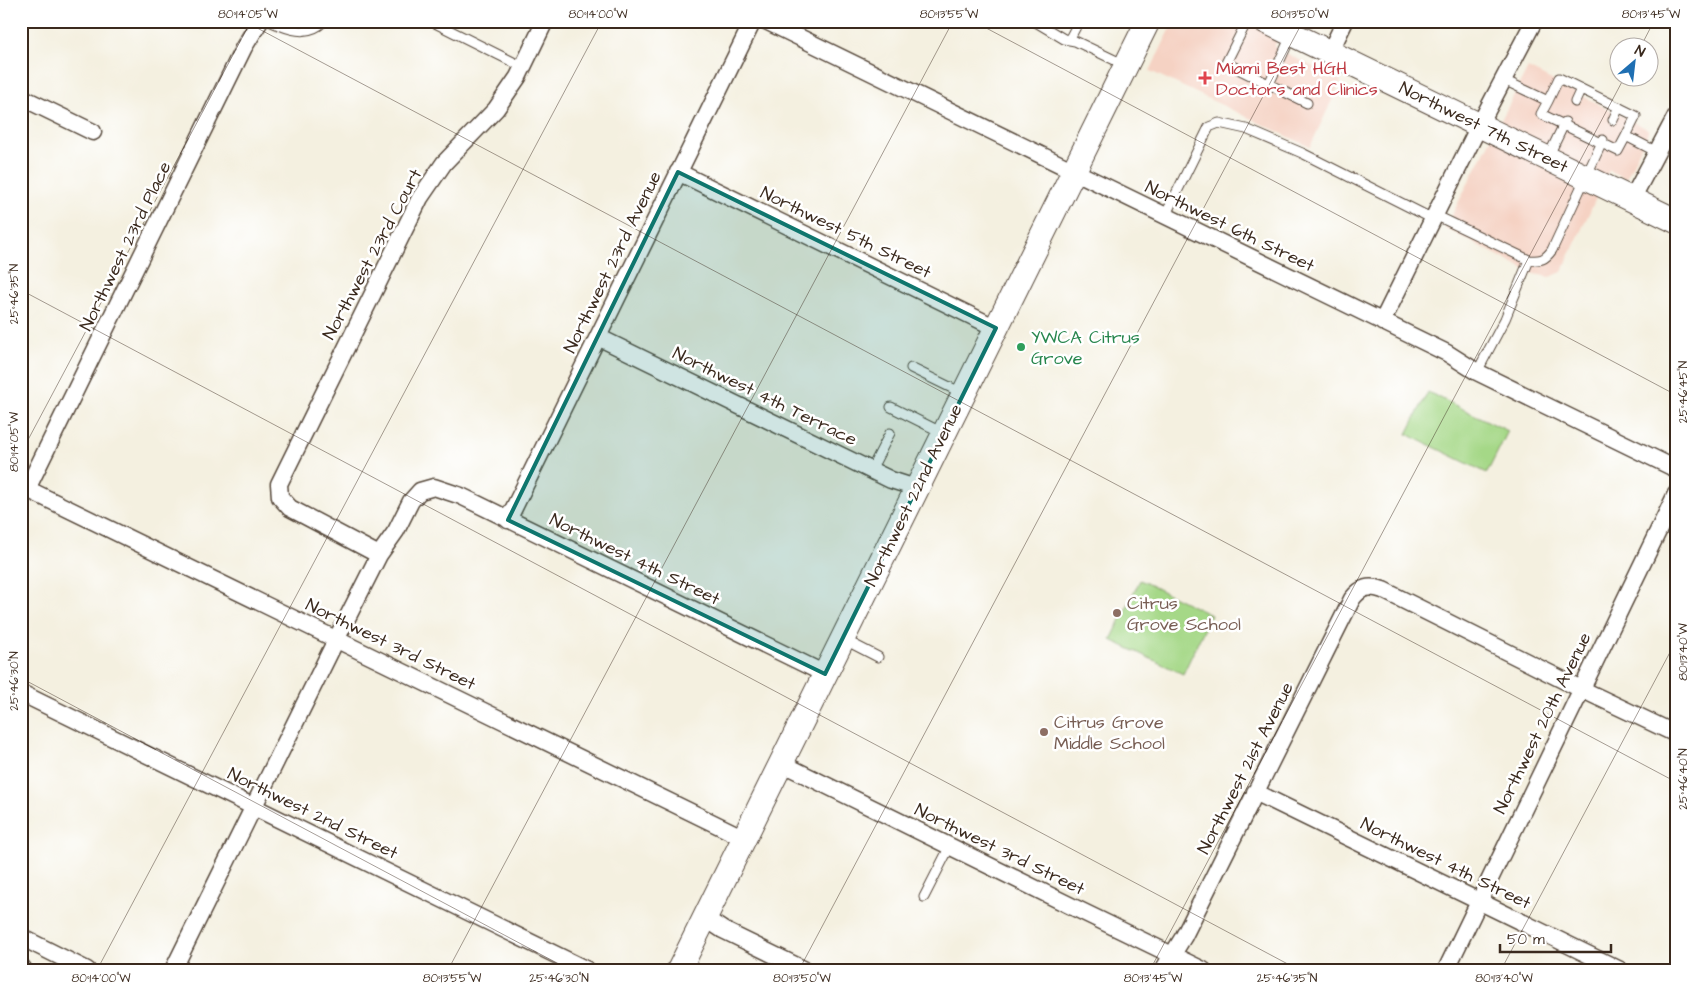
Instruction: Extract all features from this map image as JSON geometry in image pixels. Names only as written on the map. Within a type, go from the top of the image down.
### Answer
[{"type":"main road","name":"Northwest 22nd Avenue","points":[[679,970],[1072,171],[1148,21]]},
{"type":"main road","name":"Northwest 7th Street","points":[[1265,21],[1676,220]]},
{"type":"street","name":"Northwest 23rd Place","points":[[24,487],[244,47],[260,21]]},
{"type":"street","name":"Northwest 23rd Court","points":[[379,555],[290,508],[280,497],[279,484],[281,477],[420,198],[449,156],[496,109],[523,67],[545,21]]},
{"type":"street","name":"Northwest 23rd Avenue","points":[[508,520],[753,21]]},
{"type":"street","name":"Northwest 6th Street","points":[[766,21],[1447,353],[1477,372],[1676,469]]},
{"type":"street","points":[[1330,52],[1346,21]]},
{"type":"street","points":[[1382,322],[1480,124],[1534,21]]},
{"type":"street","points":[[21,97],[93,132]]},
{"type":"street","points":[[1632,199],[1676,116]]},
{"type":"street","name":"Northwest 5th Street","points":[[678,172],[996,328]]},
{"type":"street","name":"Northwest 4th Terrace","points":[[598,336],[871,470],[901,484],[916,488]]},
{"type":"street","name":"Northwest 3rd Street","points":[[24,487],[744,838]]},
{"type":"street","name":"Northwest 4th Street","points":[[379,555],[396,531],[415,496],[420,491],[434,487],[461,496],[825,674]]},
{"type":"street","name":"Northwest 20th Avenue","points":[[1446,970],[1676,494]]},
{"type":"street","points":[[172,970],[379,555]]},
{"type":"street","name":"Northwest 21st Avenue","points":[[1163,970],[1184,936],[1352,599],[1358,591],[1374,587],[1383,590],[1581,689]]},
{"type":"street","points":[[1581,689],[1676,734]]},
{"type":"street","name":"Northwest 2nd Street","points":[[21,693],[587,970]]},
{"type":"street","name":"Northwest 3rd Street","points":[[781,763],[1203,970]]},
{"type":"street","name":"Northwest 4th Street","points":[[1255,792],[1620,970]]},
{"type":"street","points":[[705,918],[723,930],[805,970]]},
{"type":"street","points":[[21,937],[87,970]]},
{"type":"street","points":[[49,951],[59,970]]},
{"type":"street","points":[[21,966],[24,970]]},
{"type":"lane","points":[[270,21],[297,31],[310,31],[324,21]]},
{"type":"lane","points":[[1034,21],[1064,39],[1076,41],[1126,65]]},
{"type":"lane","points":[[1069,40],[1079,21]]},
{"type":"lane","points":[[1247,21],[1226,63],[1307,103]]},
{"type":"lane","points":[[436,23],[523,67]]},
{"type":"lane","points":[[1269,84],[1292,34]]},
{"type":"lane","points":[[1559,78],[1636,116],[1618,151],[1565,123],[1541,114],[1548,101],[1559,78]]},
{"type":"lane","points":[[1504,80],[1548,101]]},
{"type":"lane","points":[[1575,102],[1581,89]]},
{"type":"lane","points":[[1613,120],[1619,108]]},
{"type":"lane","points":[[1166,216],[1209,127],[1219,123],[1246,129],[1302,153],[1528,260],[1540,261],[1546,258],[1587,177],[1602,142]]},
{"type":"lane","points":[[1548,158],[1565,123]]},
{"type":"lane","points":[[1626,136],[1657,152]]},
{"type":"lane","points":[[1477,372],[1505,319],[1528,260]]},
{"type":"lane","points":[[911,368],[963,394]]},
{"type":"lane","points":[[891,407],[943,433]]},
{"type":"lane","points":[[871,470],[890,433]]},
{"type":"lane","points":[[842,638],[878,657]]},
{"type":"lane","points":[[924,897],[950,846]]},
{"type":"highlighted area","points":[[678,172],[996,328],[825,674],[508,520]]},
{"type":"shaded area","points":[[1174,21],[1286,21],[1274,47],[1341,81],[1310,147],[1150,71]]},
{"type":"shaded area","points":[[1528,68],[1649,130],[1626,179],[1609,170],[1562,272],[1550,277],[1534,274],[1445,228]]},
{"type":"green space","points":[[1428,392],[1508,431],[1487,473],[1407,434]]},
{"type":"green space","points":[[1140,580],[1211,615],[1183,674],[1111,640]]},
{"type":"place","name":"Miami Best HGH Doctors and Clinics","points":[[1205,78]]},
{"type":"place","name":"YWCA Citrus Grove","points":[[1021,347]]},
{"type":"place","name":"Citrus Grove School","points":[[1117,613]]},
{"type":"place","name":"Citrus Grove Middle School","points":[[1044,732]]}]
